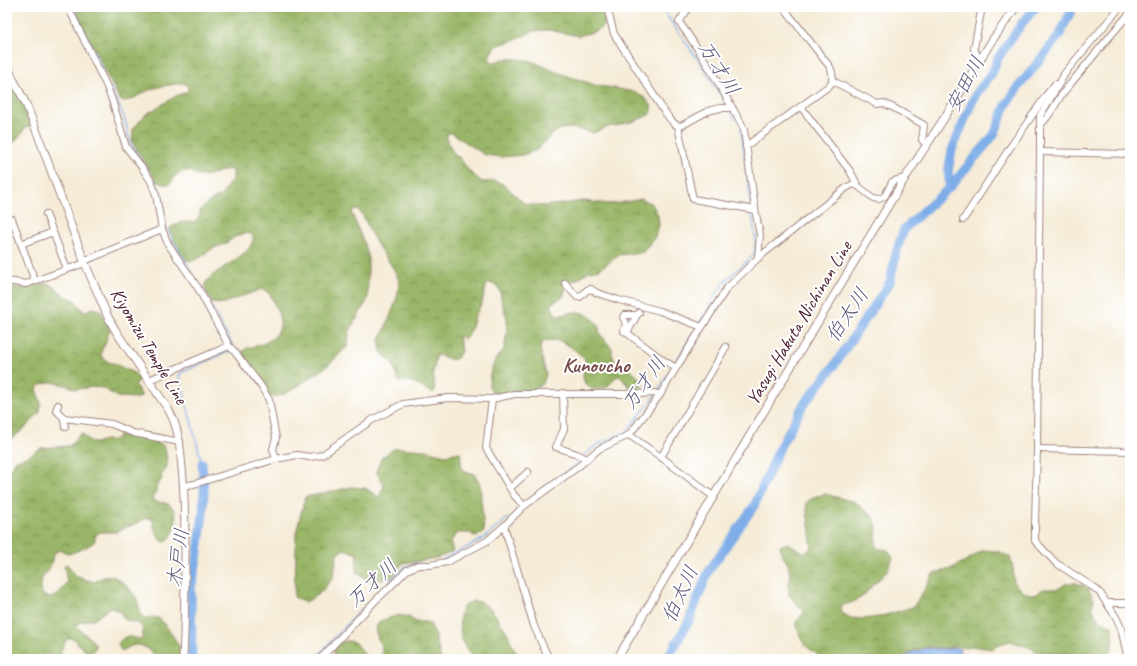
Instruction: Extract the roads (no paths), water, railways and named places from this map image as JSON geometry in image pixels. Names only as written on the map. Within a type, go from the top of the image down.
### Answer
[{"type":"main road","name":"Yasugi Hakuta Nichinan Line","points":[[617,659],[905,178],[995,36],[1016,7]]},
{"type":"main road","name":"Kiyomizu Temple Line","points":[[7,67],[26,104],[84,262],[108,317],[174,419],[178,429],[185,503],[185,626],[183,659]]},
{"type":"street","points":[[68,7],[107,87],[126,147],[151,181],[156,195],[162,229],[168,244],[198,288],[229,346],[261,386],[269,400],[276,438],[274,449],[276,459]]},
{"type":"street","points":[[607,7],[614,34],[664,111],[671,121],[678,126],[693,199],[752,209]]},
{"type":"street","points":[[690,7],[679,22],[688,35],[729,108],[742,125],[746,146],[752,209],[760,235],[758,258]]},
{"type":"street","points":[[746,146],[802,107],[832,82],[830,67],[783,7]]},
{"type":"street","points":[[981,60],[976,54],[974,48],[982,7]]},
{"type":"street","points":[[962,220],[1043,99],[1120,7]]},
{"type":"street","points":[[1040,125],[1062,95],[1130,13]]},
{"type":"street","points":[[1066,72],[1040,116],[1037,449],[1034,523],[1035,542],[1056,564],[1093,587],[1100,594],[1116,617],[1121,628],[1128,659]]},
{"type":"street","points":[[832,82],[835,82],[877,104],[883,103],[894,108],[924,125],[922,140],[927,145]]},
{"type":"street","points":[[802,107],[850,171],[858,186]]},
{"type":"street","points":[[678,126],[681,126],[708,111],[720,108],[729,108]]},
{"type":"street","points":[[1040,152],[1130,154]]},
{"type":"street","points":[[320,659],[407,570],[418,565],[430,565],[446,562],[487,541],[524,506],[580,466],[584,458],[598,449],[629,435],[658,394],[673,366],[727,288],[758,258],[853,184],[858,186],[873,198],[879,199],[885,196],[892,182],[905,178]]},
{"type":"street","points":[[46,214],[67,269]]},
{"type":"street","points":[[12,220],[35,281]]},
{"type":"street","points":[[7,281],[26,284],[35,281],[162,229]]},
{"type":"street","points":[[21,244],[53,232]]},
{"type":"street","points":[[565,284],[577,297],[580,297],[587,290],[591,289],[597,293],[660,311],[700,326]]},
{"type":"street","points":[[642,306],[627,333],[673,366]]},
{"type":"street","points":[[624,331],[626,324],[623,316],[637,315]]},
{"type":"street","points":[[149,380],[229,346]]},
{"type":"street","points":[[661,457],[726,347]]},
{"type":"street","points":[[563,393],[564,428],[556,447],[584,458]]},
{"type":"street","points":[[184,486],[276,459],[296,455],[309,457],[322,455],[372,420],[403,404],[448,398],[492,399],[515,394],[658,394]]},
{"type":"street","points":[[492,399],[486,448],[514,495],[524,506]]},
{"type":"street","points":[[55,410],[64,418],[112,424],[133,433],[180,442]]},
{"type":"street","points":[[64,418],[65,427]]},
{"type":"street","points":[[629,435],[714,497]]},
{"type":"street","points":[[1037,449],[1130,451]]},
{"type":"street","points":[[510,488],[528,472]]},
{"type":"street","points":[[504,526],[534,626],[550,659]]},
{"type":"street","points":[[1107,603],[1130,603]]},
{"type":"water","points":[[927,648],[960,649],[959,659],[906,659],[910,653]]},
{"type":"waterway","points":[[73,7],[104,74]]},
{"type":"waterway","name":"万才川","points":[[661,7],[703,67],[728,107]]},
{"type":"waterway","name":"安田川","points":[[950,187],[948,172],[952,150],[976,94],[992,73],[998,58],[1022,23],[1036,7]]},
{"type":"waterway","name":"伯太川","points":[[667,659],[689,621],[708,572],[754,506],[781,445],[804,404],[834,366],[890,282],[896,253],[904,229],[950,187],[994,135],[1006,105],[1019,86],[1059,36],[1073,7]]},
{"type":"waterway","points":[[7,58],[15,75]]},
{"type":"waterway","points":[[110,87],[124,117],[131,145],[148,172]]},
{"type":"waterway","name":"万才川","points":[[730,110],[735,119]]},
{"type":"waterway","name":"万才川","points":[[741,129],[751,207]]},
{"type":"waterway","points":[[154,180],[158,186],[166,227],[198,284]]},
{"type":"waterway","name":"万才川","points":[[699,324],[713,298],[728,278],[754,255],[756,239],[751,210]]},
{"type":"waterway","points":[[209,303],[233,346]]},
{"type":"waterway","name":"万才川","points":[[674,365],[697,327]]},
{"type":"waterway","points":[[202,463],[179,375],[182,372],[231,350]]},
{"type":"waterway","name":"万才川","points":[[658,392],[672,368]]},
{"type":"waterway","name":"万才川","points":[[651,402],[655,395]]},
{"type":"waterway","name":"万才川","points":[[584,456],[596,445],[626,432],[648,405]]},
{"type":"waterway","name":"万才川","points":[[524,503],[581,459]]},
{"type":"waterway","name":"木戸川","points":[[192,659],[191,589],[203,514],[204,489],[202,463]]},
{"type":"waterway","name":"万才川","points":[[443,560],[483,539],[508,518]]},
{"type":"waterway","name":"万才川","points":[[315,659],[356,615],[405,567],[418,563]]},
{"type":"district","name":"Kunoucho","points":[[596,365]]}]
